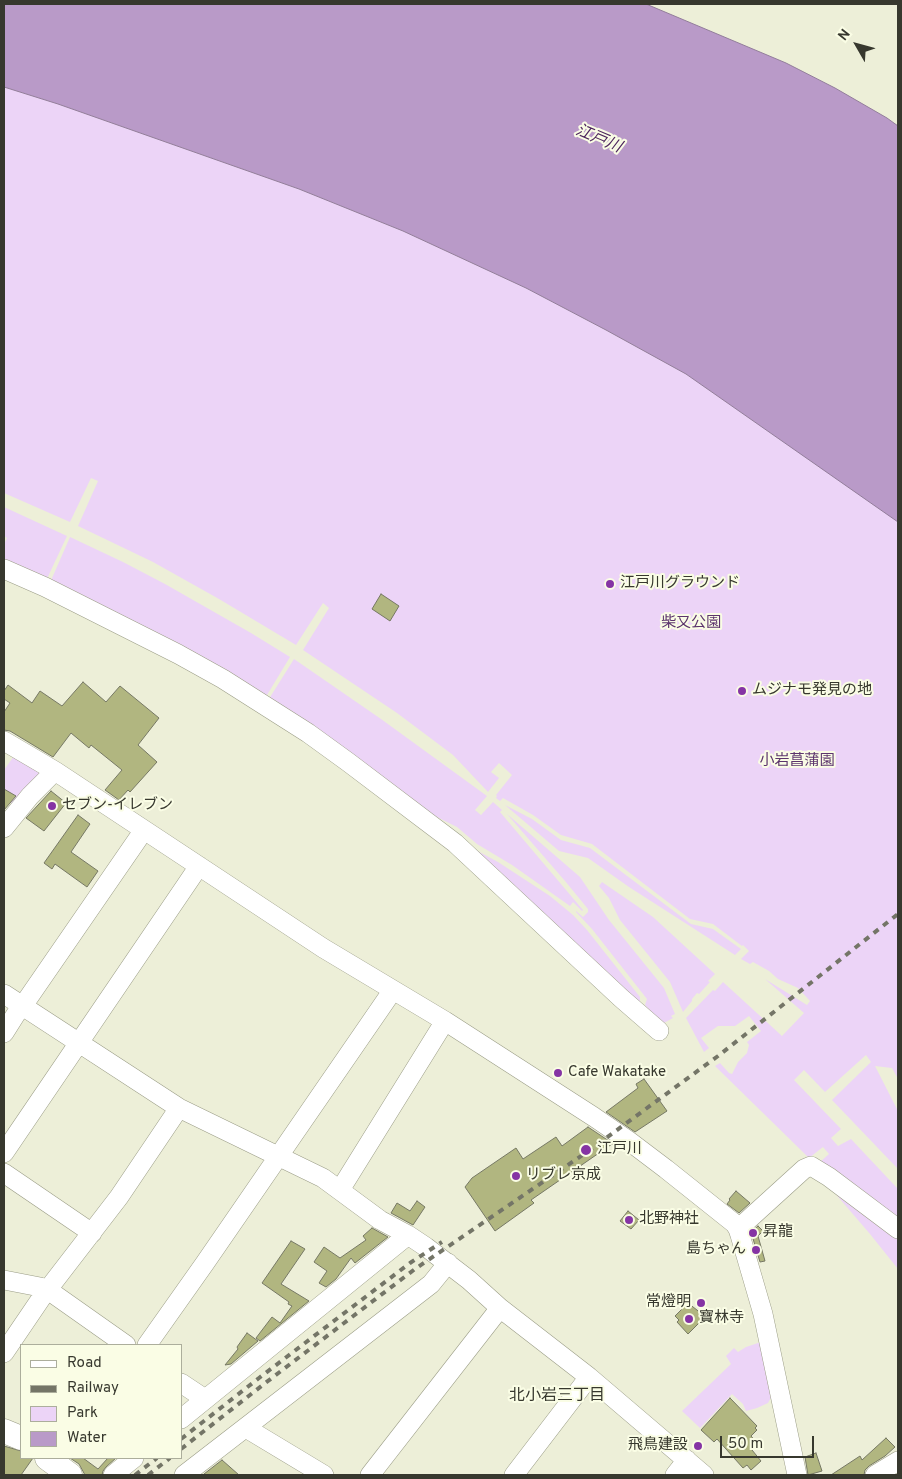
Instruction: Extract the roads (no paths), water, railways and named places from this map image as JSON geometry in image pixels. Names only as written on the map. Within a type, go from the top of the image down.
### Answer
[{"type":"main road","points":[[4,1431],[20,1438]]},
{"type":"main road","points":[[49,1459],[70,1475]]},
{"type":"street","points":[[4,569],[46,587],[178,654],[264,704],[316,739],[455,844],[659,1031]]},
{"type":"street","points":[[4,741],[55,771],[323,948],[445,1022],[629,1141],[738,1228],[763,1314],[797,1475]]},
{"type":"street","points":[[4,828],[30,796],[55,771]]},
{"type":"street","points":[[4,1033],[144,830]]},
{"type":"street","points":[[4,1153],[199,866]]},
{"type":"street","points":[[148,1344],[393,990]]},
{"type":"street","points":[[4,994],[179,1108],[323,1178],[380,1220],[408,1235],[448,1263],[500,1308],[589,1377],[704,1475]]},
{"type":"street","points":[[340,1190],[445,1022]]},
{"type":"street","points":[[4,1353],[48,1290],[119,1196],[179,1108]]},
{"type":"street","points":[[738,1228],[804,1169],[811,1166],[829,1177],[898,1229]]},
{"type":"street","points":[[4,1173],[92,1233]]},
{"type":"street","points":[[182,1418],[408,1235]]},
{"type":"street","points":[[184,1475],[431,1284],[448,1263]]},
{"type":"street","points":[[4,1280],[48,1290],[125,1344]]},
{"type":"street","points":[[370,1475],[500,1308]]},
{"type":"street","points":[[514,1475],[589,1377]]},
{"type":"street","points":[[182,1384],[205,1399]]},
{"type":"street","points":[[246,1428],[324,1475]]},
{"type":"street","points":[[113,1475],[133,1459]]},
{"type":"street","points":[[675,1475],[687,1460]]},
{"type":"street","points":[[875,1475],[898,1461]]},
{"type":"water","points":[[4,4],[646,4],[786,63],[887,118],[898,126],[898,522],[686,374],[526,288],[403,231],[299,189],[58,104],[4,87]]},
{"type":"railway","points":[[182,1448],[415,1269],[587,1152],[718,1056],[898,914]]},
{"type":"railway","points":[[182,1438],[410,1263],[442,1242]]},
{"type":"railway","points":[[135,1475],[156,1459]]},
{"type":"railway","points":[[148,1475],[169,1459]]},
{"type":"place","name":"江戸川グラウンド","points":[[610,584]]},
{"type":"place","name":"ムジナモ発見の地","points":[[742,691]]},
{"type":"place","name":"セブン-イレブン","points":[[52,806]]},
{"type":"place","name":"Cafe Wakatake","points":[[558,1073]]},
{"type":"place","name":"江戸川","points":[[586,1150]]},
{"type":"place","name":"リブレ京成","points":[[516,1176]]},
{"type":"place","name":"北野神社","points":[[629,1220]]},
{"type":"place","name":"昇龍","points":[[753,1233]]},
{"type":"place","name":"島ちゃん","points":[[756,1250]]},
{"type":"place","name":"常燈明","points":[[701,1303]]},
{"type":"place","name":"寶林寺","points":[[689,1319]]},
{"type":"place","name":"飛鳥建設","points":[[698,1446]]},
{"type":"district","name":"北小岩三丁目","points":[[557,1397]]},
{"type":"park label","name":"柴又公園","points":[[691,624]]},
{"type":"park label","name":"小岩菖蒲園","points":[[797,762]]}]
